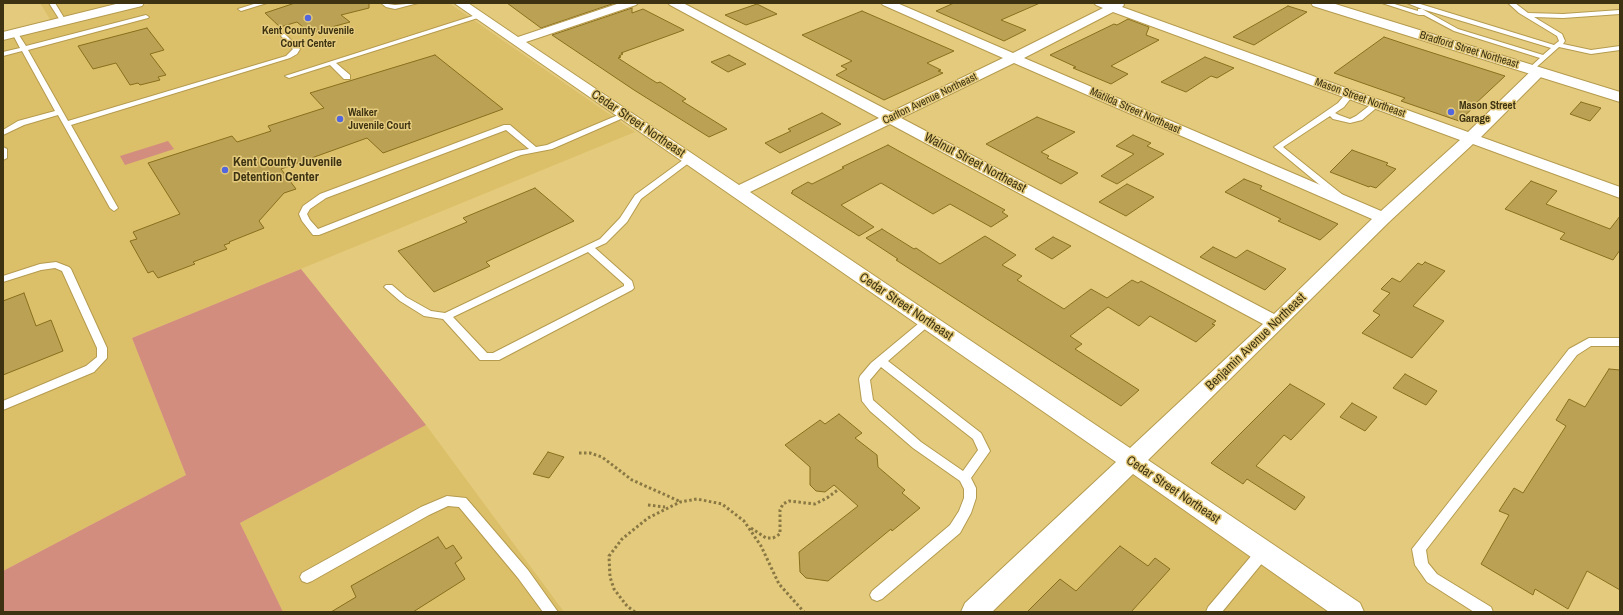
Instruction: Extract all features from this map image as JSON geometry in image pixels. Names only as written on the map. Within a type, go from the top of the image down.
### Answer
[{"type":"street","points":[[9,34],[138,3]]},
{"type":"street","name":"Cedar Street Northeast","points":[[460,3],[928,321],[1351,612]]},
{"type":"street","points":[[517,41],[632,3]]},
{"type":"street","name":"Walnut Street Northeast","points":[[674,3],[1276,323]]},
{"type":"street","name":"Matilda Street Northeast","points":[[887,3],[1382,218]]},
{"type":"street","name":"Bradford Street Northeast","points":[[1318,3],[1538,66],[1620,97]]},
{"type":"street","name":"Carlton Avenue Northeast","points":[[738,192],[1013,58],[1111,5]]},
{"type":"street","name":"Mason Street Northeast","points":[[1111,5],[1470,139],[1620,193]]},
{"type":"street","name":"Benjamin Avenue Northeast","points":[[974,612],[1130,461],[1276,323],[1382,218],[1470,139],[1538,66]]},
{"type":"lane","points":[[52,3],[63,21]]},
{"type":"lane","points":[[241,9],[264,3]]},
{"type":"lane","points":[[384,3],[388,6],[396,7],[415,3]]},
{"type":"lane","points":[[1385,3],[1430,17]]},
{"type":"lane","points":[[1411,4],[1430,17],[1456,30],[1538,66],[1562,41],[1560,35],[1526,15],[1511,3]]},
{"type":"lane","points":[[1411,4],[1556,46],[1591,52],[1620,48]]},
{"type":"lane","points":[[1526,15],[1563,16],[1620,12]]},
{"type":"lane","points":[[289,76],[479,16]]},
{"type":"lane","points":[[3,54],[146,17]]},
{"type":"lane","points":[[9,34],[24,48],[114,208]]},
{"type":"lane","points":[[66,124],[288,57],[295,53],[297,49],[283,35]]},
{"type":"lane","points":[[331,63],[347,77]]},
{"type":"lane","points":[[1347,203],[1278,147],[1341,105],[1350,94]]},
{"type":"lane","points":[[1329,112],[1336,117],[1350,121],[1359,118],[1377,104]]},
{"type":"lane","points":[[3,133],[12,127],[60,112]]},
{"type":"lane","points":[[535,150],[507,127],[323,196],[306,208],[304,214],[306,221],[316,232],[519,153],[535,150],[549,147],[626,115]]},
{"type":"lane","points":[[3,125],[12,127]]},
{"type":"lane","points":[[3,149],[3,158]]},
{"type":"lane","points":[[389,287],[403,299],[428,314],[446,316],[603,241],[624,220],[638,197],[690,159]]},
{"type":"lane","points":[[446,316],[484,357],[495,357],[629,288],[629,282],[589,248]]},
{"type":"lane","points":[[3,279],[40,267],[56,266],[66,270],[102,348],[102,358],[90,369],[3,406]]},
{"type":"lane","points":[[877,595],[955,528],[965,513],[970,498],[970,488],[964,478],[917,445],[868,401],[864,380],[881,361],[928,321]]},
{"type":"lane","points":[[1486,612],[1432,578],[1422,565],[1419,549],[1573,352],[1589,342],[1620,342]]},
{"type":"lane","points":[[881,361],[977,436],[984,451],[964,478]]},
{"type":"lane","points":[[307,576],[425,511],[447,501],[462,502],[523,574],[551,612]]},
{"type":"lane","points":[[1213,612],[1263,552]]},
{"type":"path","points":[[579,453],[590,453],[602,457],[632,480],[680,502]]},
{"type":"path","points":[[749,527],[766,538],[773,538],[780,534],[780,510],[783,504],[790,501],[815,504],[827,498],[839,489]]},
{"type":"path","points":[[635,612],[627,606],[614,589],[610,577],[609,556],[622,539],[640,524],[666,508],[680,502],[697,499],[722,504],[739,516],[749,527],[761,546],[779,584],[804,612]]},
{"type":"path","points":[[648,505],[666,508]]},
{"type":"shaded area","points":[[40,3],[123,3],[51,21]]},
{"type":"shaded area","points":[[153,3],[449,3],[635,132],[132,338],[186,475],[3,571],[3,40]]},
{"type":"shaded area","points":[[168,141],[174,149],[125,165],[120,156]]},
{"type":"shaded area","points":[[301,269],[426,425],[240,523],[283,612],[3,612],[3,571],[186,475],[132,338]]},
{"type":"shaded area","points":[[426,425],[564,612],[283,612],[240,523]]},
{"type":"shaded area","points":[[1128,468],[1335,612],[975,612]]},
{"type":"building","name":"Kent County Juvenile Court Center","points":[[295,3],[369,3],[369,8],[341,15],[350,22],[310,33],[297,22],[280,27],[265,13]]},
{"type":"building","points":[[507,3],[615,3],[541,28]]},
{"type":"building","points":[[954,3],[1040,3],[1001,20],[1026,30],[1004,41],[936,11]]},
{"type":"building","points":[[757,4],[777,14],[746,25],[725,15]]},
{"type":"building","points":[[1288,6],[1307,12],[1254,45],[1233,37]]},
{"type":"building","points":[[632,8],[632,13],[643,9],[684,30],[621,53],[623,54],[618,58],[657,83],[660,82],[686,99],[682,101],[727,129],[709,137],[634,90],[552,35]]},
{"type":"building","points":[[862,11],[954,51],[927,63],[941,70],[938,71],[943,73],[884,100],[836,75],[847,69],[841,66],[852,61],[802,35]]},
{"type":"building","points":[[1128,19],[1149,27],[1146,35],[1159,40],[1111,66],[1128,74],[1111,84],[1073,68],[1076,67],[1050,55],[1114,24],[1117,25]]},
{"type":"building","points":[[147,28],[164,50],[150,54],[166,75],[158,77],[160,80],[140,85],[138,83],[130,85],[116,63],[93,69],[78,46]]},
{"type":"building","points":[[1384,37],[1505,76],[1459,121],[1401,101],[1405,98],[1334,73]]},
{"type":"building","name":"Kent County Juvenile Detention Center","points":[[435,55],[503,109],[383,153],[367,138],[281,169],[296,189],[284,193],[259,221],[264,228],[229,242],[230,243],[224,245],[227,249],[193,262],[195,264],[158,278],[153,271],[148,273],[130,241],[137,239],[133,232],[180,214],[148,163],[232,136],[237,142],[271,131],[268,126],[324,108],[310,93]]},
{"type":"building","points":[[729,55],[746,64],[728,72],[711,62]]},
{"type":"building","points":[[1205,57],[1234,68],[1217,78],[1211,76],[1186,92],[1161,82]]},
{"type":"building","points":[[1581,102],[1601,108],[1590,121],[1570,114]]},
{"type":"building","points":[[822,113],[841,124],[780,153],[765,143],[791,131],[788,129]]},
{"type":"building","points":[[1037,117],[1075,132],[1041,152],[1049,156],[1047,158],[1078,173],[1061,184],[986,144]]},
{"type":"building","points":[[1133,135],[1151,143],[1147,146],[1164,154],[1117,184],[1101,176],[1134,154],[1116,146]]},
{"type":"building","points":[[888,145],[1005,210],[1002,212],[1008,216],[991,227],[950,204],[933,214],[881,183],[841,205],[874,227],[859,236],[791,193],[808,182],[812,184],[844,168],[842,167]]},
{"type":"building","points":[[1352,150],[1388,163],[1386,165],[1396,169],[1376,188],[1369,187],[1330,172]]},
{"type":"building","points":[[1244,179],[1262,186],[1260,189],[1338,224],[1320,240],[1278,221],[1281,219],[1225,192]]},
{"type":"building","points":[[1531,181],[1557,191],[1546,204],[1610,229],[1620,216],[1620,250],[1613,260],[1560,239],[1565,233],[1505,209]]},
{"type":"building","points":[[1127,184],[1154,197],[1126,216],[1099,202]]},
{"type":"building","points":[[535,188],[574,221],[486,262],[490,266],[434,292],[398,251],[467,222],[463,218]]},
{"type":"building","points":[[882,229],[914,249],[916,248],[940,264],[985,236],[1016,255],[1002,265],[1022,276],[1017,280],[1064,309],[1091,289],[1107,298],[1132,280],[1138,283],[1141,281],[1216,321],[1212,324],[1215,325],[1196,342],[1150,316],[1139,326],[1108,307],[1070,336],[1082,344],[1075,349],[1139,390],[1121,406],[896,260],[898,259],[866,238]]},
{"type":"building","points":[[1053,237],[1071,246],[1052,259],[1035,249]]},
{"type":"building","points":[[1213,247],[1236,258],[1247,250],[1286,269],[1265,290],[1200,257]]},
{"type":"building","points":[[1425,262],[1445,271],[1413,306],[1444,321],[1412,358],[1362,333],[1380,315],[1373,311],[1390,293],[1381,289],[1392,278],[1400,282],[1418,263],[1422,265]]},
{"type":"building","points":[[24,293],[36,326],[51,320],[63,351],[3,375],[3,301]]},
{"type":"building","points":[[1609,369],[1620,370],[1620,590],[1587,571],[1568,609],[1535,589],[1533,595],[1481,564],[1509,515],[1499,511],[1514,488],[1523,493],[1566,426],[1556,420],[1569,399],[1585,407]]},
{"type":"building","points":[[1405,374],[1437,391],[1426,405],[1393,388]]},
{"type":"building","points":[[1290,384],[1325,404],[1291,440],[1284,435],[1256,466],[1305,497],[1295,510],[1247,479],[1243,484],[1211,463]]},
{"type":"building","points":[[1352,403],[1377,417],[1365,431],[1340,417]]},
{"type":"building","points":[[839,414],[862,433],[855,438],[877,455],[878,467],[905,490],[902,493],[920,508],[892,531],[891,529],[828,581],[806,578],[800,572],[799,552],[858,506],[834,485],[825,492],[816,491],[810,485],[810,467],[785,445],[820,420],[825,424]]},
{"type":"building","points":[[548,452],[564,457],[549,478],[533,474]]},
{"type":"building","points":[[438,537],[446,549],[453,545],[462,558],[455,563],[465,579],[413,612],[331,612],[356,597],[351,586]]},
{"type":"building","points":[[1120,546],[1148,566],[1155,558],[1170,569],[1131,612],[1027,612],[1060,579],[1076,591]]},
{"type":"place","name":"Kent County Juvenile Court Center","points":[[308,18]]},
{"type":"place","name":"Mason Street Garage","points":[[1451,112]]},
{"type":"place","name":"Walker Juvenile Court","points":[[340,119]]},
{"type":"place","name":"Kent County Juvenile Detention Center","points":[[225,170]]}]
